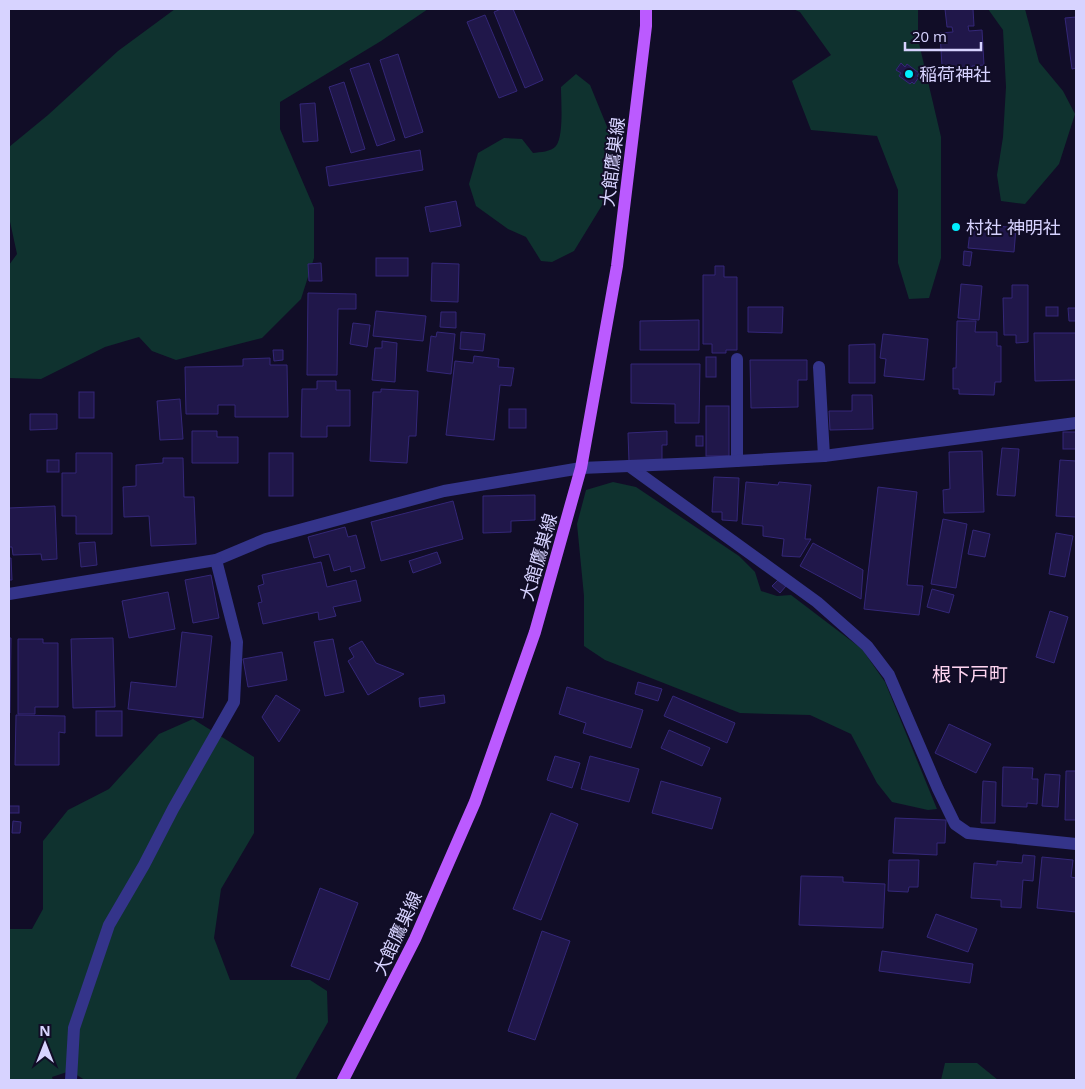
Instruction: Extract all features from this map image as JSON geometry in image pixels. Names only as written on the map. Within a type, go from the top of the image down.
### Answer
[{"type":"main road","name":"大館鷹巣線","points":[[343,1080],[415,939],[475,802],[535,632],[581,468],[617,266],[646,26],[646,9]]},
{"type":"street","points":[[737,359],[737,461]]},
{"type":"street","points":[[819,367],[824,456]]},
{"type":"street","points":[[9,594],[216,560],[266,539],[444,491],[581,468],[824,456],[1076,423]]},
{"type":"street","points":[[629,466],[817,602],[867,646],[889,675],[938,790],[955,824],[968,833],[1076,844]]},
{"type":"street","points":[[71,1080],[74,1028],[108,925],[234,702],[237,642],[216,560]]},
{"type":"green space","points":[[175,9],[428,9],[381,41],[280,102],[280,129],[314,208],[314,258],[301,299],[262,338],[176,360],[152,351],[139,337],[105,347],[41,379],[9,378],[9,265],[17,254],[9,217],[9,147],[48,115],[118,51]]},
{"type":"green space","points":[[793,9],[918,9],[918,39],[941,137],[941,258],[929,298],[909,299],[898,263],[898,190],[877,136],[811,130],[792,81],[831,55],[800,12]]},
{"type":"green space","points":[[988,9],[1025,9],[1039,62],[1063,91],[1075,114],[1059,164],[1025,204],[1001,201],[997,175],[1003,137],[1006,87],[1003,30]]},
{"type":"green space","points":[[576,74],[590,85],[608,129],[613,157],[604,202],[574,251],[552,262],[541,261],[526,237],[508,229],[476,206],[469,184],[478,153],[504,138],[522,139],[533,153],[548,151],[556,146],[559,141],[561,126],[561,87]]},
{"type":"green space","points":[[613,482],[636,487],[739,556],[755,572],[761,591],[777,596],[791,595],[862,649],[885,682],[937,809],[928,810],[892,802],[877,783],[851,734],[810,715],[740,713],[605,660],[584,646],[584,596],[577,524],[586,490]]},
{"type":"green space","points":[[193,719],[254,757],[254,833],[221,889],[214,938],[230,980],[310,980],[327,991],[328,1022],[295,1080],[85,1080],[70,1071],[52,1077],[53,1080],[9,1080],[9,929],[32,929],[43,909],[43,841],[68,810],[109,789],[159,734]]},
{"type":"green space","points":[[945,1063],[977,1063],[998,1080],[941,1080]]},
{"type":"building","points":[[501,9],[513,9],[543,80],[525,88],[494,12]]},
{"type":"building","points":[[945,9],[973,9],[974,26],[968,26],[969,31],[982,30],[984,65],[972,66],[973,76],[953,77],[953,66],[942,66],[940,33],[953,32],[952,27],[947,27]]},
{"type":"building","points":[[485,15],[517,91],[499,98],[467,22]]},
{"type":"building","points":[[1076,17],[1076,68],[1072,69],[1065,18]]},
{"type":"building","points":[[398,54],[423,132],[405,138],[380,60]]},
{"type":"building","points":[[369,63],[395,140],[377,146],[350,69]]},
{"type":"building","name":"稲荷神社","points":[[901,63],[905,67],[907,64],[919,73],[917,76],[919,77],[914,84],[912,82],[910,84],[899,76],[901,73],[896,70]]},
{"type":"building","points":[[344,82],[365,149],[351,153],[329,87]]},
{"type":"building","points":[[315,103],[318,141],[303,142],[300,104]]},
{"type":"building","points":[[420,150],[423,170],[329,186],[326,167]]},
{"type":"building","points":[[456,201],[461,226],[430,232],[425,207]]},
{"type":"building","points":[[971,223],[1016,228],[1014,252],[968,248]]},
{"type":"building","points":[[964,251],[972,252],[970,266],[963,265]]},
{"type":"building","points":[[376,258],[408,258],[408,276],[376,276]]},
{"type":"building","points":[[321,263],[322,281],[309,281],[308,264]]},
{"type":"building","points":[[432,263],[459,264],[458,302],[431,301]]},
{"type":"building","points":[[715,266],[724,266],[724,277],[737,277],[737,350],[726,350],[726,353],[712,353],[712,344],[703,344],[703,275],[715,275]]},
{"type":"building","points":[[961,284],[982,286],[979,320],[958,318]]},
{"type":"building","points":[[1012,285],[1028,285],[1028,342],[1016,343],[1016,335],[1004,335],[1003,298],[1012,298]]},
{"type":"building","points":[[308,293],[356,294],[356,309],[338,309],[337,375],[307,375]]},
{"type":"building","points":[[748,307],[783,307],[782,333],[748,332]]},
{"type":"building","points":[[1046,307],[1058,307],[1058,316],[1046,316]]},
{"type":"building","points":[[1068,308],[1076,308],[1076,321],[1069,321]]},
{"type":"building","points":[[376,311],[426,316],[423,341],[373,336]]},
{"type":"building","points":[[441,312],[456,312],[456,328],[440,327]]},
{"type":"building","points":[[699,320],[699,350],[640,350],[640,321]]},
{"type":"building","points":[[957,321],[976,321],[975,332],[997,332],[997,346],[1001,346],[1001,382],[995,382],[994,395],[959,394],[959,389],[953,389],[953,368],[956,368]]},
{"type":"building","points":[[353,323],[370,325],[367,347],[350,344]]},
{"type":"building","points":[[437,332],[455,334],[451,374],[427,371],[431,336],[436,337]]},
{"type":"building","points":[[461,332],[485,334],[483,351],[460,349]]},
{"type":"building","points":[[1034,333],[1076,333],[1076,380],[1035,381]]},
{"type":"building","points":[[883,334],[928,339],[924,380],[884,376],[886,359],[880,358]]},
{"type":"building","points":[[382,341],[397,343],[395,382],[372,380],[375,348],[382,348]]},
{"type":"building","points":[[875,344],[875,383],[849,383],[849,345]]},
{"type":"building","points":[[273,350],[283,350],[283,360],[274,361]]},
{"type":"building","points":[[474,356],[499,359],[498,367],[514,368],[511,386],[500,385],[494,440],[446,435],[455,361],[473,363]]},
{"type":"building","points":[[706,357],[716,357],[716,377],[706,377]]},
{"type":"building","points":[[270,358],[270,365],[287,365],[288,417],[235,417],[235,405],[218,405],[218,414],[186,414],[185,367],[243,366],[243,359]]},
{"type":"building","points":[[750,360],[807,360],[807,380],[798,380],[798,407],[751,408]]},
{"type":"building","points":[[631,364],[700,364],[699,423],[675,423],[675,404],[631,403]]},
{"type":"building","points":[[317,381],[336,381],[336,390],[350,390],[350,426],[327,426],[327,437],[301,437],[302,389],[317,389]]},
{"type":"building","points":[[381,389],[418,391],[416,436],[409,436],[407,463],[370,461],[373,392],[381,392]]},
{"type":"building","points":[[79,392],[94,392],[94,418],[79,418]]},
{"type":"building","points":[[852,395],[872,395],[873,429],[830,430],[829,411],[852,411]]},
{"type":"building","points":[[180,399],[183,439],[160,440],[157,401]]},
{"type":"building","points":[[706,406],[729,406],[729,456],[706,456]]},
{"type":"building","points":[[509,409],[526,409],[526,428],[509,428]]},
{"type":"building","points":[[30,414],[57,414],[57,429],[30,430]]},
{"type":"building","points":[[192,431],[217,431],[217,437],[238,437],[238,463],[192,463]]},
{"type":"building","points":[[667,431],[667,445],[662,445],[662,461],[629,462],[628,433]]},
{"type":"building","points":[[1063,432],[1076,432],[1076,449],[1063,449]]},
{"type":"building","points":[[696,436],[703,436],[703,446],[696,446]]},
{"type":"building","points":[[1002,448],[1019,449],[1015,496],[997,495]]},
{"type":"building","points":[[982,451],[984,512],[944,513],[943,490],[950,489],[949,452]]},
{"type":"building","points":[[76,453],[112,453],[112,534],[76,534],[76,516],[62,516],[62,473],[76,473]]},
{"type":"building","points":[[269,453],[293,453],[293,496],[269,496]]},
{"type":"building","points":[[163,458],[183,458],[184,497],[194,497],[196,544],[151,546],[149,516],[124,517],[123,487],[136,486],[136,465],[163,463]]},
{"type":"building","points":[[47,460],[59,460],[59,472],[47,472]]},
{"type":"building","points":[[1060,460],[1076,461],[1076,517],[1056,516]]},
{"type":"building","points":[[714,477],[739,478],[737,521],[722,520],[722,512],[712,512]]},
{"type":"building","points":[[746,482],[778,485],[779,482],[811,485],[805,539],[811,539],[800,557],[782,556],[784,539],[763,536],[763,526],[742,524]]},
{"type":"building","points":[[878,487],[917,492],[907,585],[923,586],[919,615],[864,609]]},
{"type":"building","points":[[535,495],[535,520],[511,521],[511,532],[483,533],[483,496]]},
{"type":"building","points":[[453,501],[463,539],[381,561],[371,522]]},
{"type":"building","points":[[55,506],[57,559],[42,560],[41,554],[13,555],[12,547],[9,547],[9,508]]},
{"type":"building","points":[[943,519],[967,524],[956,588],[931,584]]},
{"type":"building","points":[[345,527],[348,537],[356,535],[365,568],[351,572],[350,566],[334,571],[329,554],[314,558],[308,537]]},
{"type":"building","points":[[973,530],[990,534],[985,557],[968,554]]},
{"type":"building","points":[[1056,533],[1073,536],[1065,577],[1049,574]]},
{"type":"building","points":[[95,542],[97,565],[81,567],[79,543]]},
{"type":"building","points":[[813,543],[863,570],[861,599],[800,566]]},
{"type":"building","points":[[437,552],[441,563],[413,573],[409,561]]},
{"type":"building","points":[[9,558],[11,558],[12,580],[9,580]]},
{"type":"building","points":[[321,562],[327,587],[356,580],[361,601],[333,607],[336,616],[319,620],[318,612],[263,624],[258,603],[262,602],[258,586],[264,584],[262,575]]},
{"type":"building","points":[[211,575],[219,618],[193,623],[185,580]]},
{"type":"building","points":[[778,580],[786,586],[780,593],[772,586]]},
{"type":"building","points":[[932,589],[954,595],[949,613],[927,607]]},
{"type":"building","points":[[168,592],[175,629],[129,638],[122,601]]},
{"type":"building","points":[[1050,611],[1068,617],[1054,663],[1036,657]]},
{"type":"building","points":[[182,632],[212,636],[203,718],[128,709],[131,682],[176,687]]},
{"type":"building","points":[[9,638],[11,638],[10,713],[9,713]]},
{"type":"building","points":[[113,638],[115,707],[73,708],[71,639]]},
{"type":"building","points":[[18,639],[43,639],[43,643],[58,643],[58,707],[35,707],[35,714],[18,714]]},
{"type":"building","points":[[333,639],[344,692],[325,696],[314,642]]},
{"type":"building","points":[[362,641],[376,663],[404,674],[368,695],[348,661],[354,657],[349,648]]},
{"type":"building","points":[[282,652],[287,680],[248,687],[243,659]]},
{"type":"building","points":[[638,682],[662,689],[658,701],[635,694]]},
{"type":"building","points":[[567,687],[643,710],[631,748],[583,733],[586,723],[559,714]]},
{"type":"building","points":[[276,695],[300,710],[279,742],[262,717]]},
{"type":"building","points":[[444,695],[445,703],[420,707],[419,698]]},
{"type":"building","points":[[673,696],[735,723],[727,743],[664,716]]},
{"type":"building","points":[[96,711],[122,711],[122,736],[96,736]]},
{"type":"building","points":[[16,715],[65,716],[65,733],[59,732],[59,765],[15,765]]},
{"type":"building","points":[[949,724],[991,744],[976,773],[935,753]]},
{"type":"building","points":[[669,730],[710,748],[702,766],[661,748]]},
{"type":"building","points":[[555,756],[580,763],[572,788],[547,780]]},
{"type":"building","points":[[590,756],[639,769],[629,802],[581,789]]},
{"type":"building","points":[[1003,767],[1033,768],[1032,779],[1038,779],[1037,804],[1027,803],[1027,807],[1002,806]]},
{"type":"building","points":[[1066,771],[1076,771],[1076,820],[1065,820]]},
{"type":"building","points":[[1045,774],[1060,775],[1058,807],[1042,806]]},
{"type":"building","points":[[661,781],[721,798],[712,829],[652,813]]},
{"type":"building","points":[[983,781],[996,782],[995,823],[981,823]]},
{"type":"building","points":[[9,806],[19,806],[19,813],[9,813]]},
{"type":"building","points":[[551,813],[578,824],[541,920],[513,909]]},
{"type":"building","points":[[895,818],[946,820],[945,843],[937,843],[937,855],[893,853]]},
{"type":"building","points":[[13,821],[21,822],[20,833],[12,833]]},
{"type":"building","points":[[1023,855],[1035,856],[1033,881],[1023,880],[1021,908],[1001,907],[1001,900],[971,898],[974,863],[997,865],[997,861],[1022,863]]},
{"type":"building","points":[[1042,857],[1073,860],[1071,877],[1076,878],[1076,912],[1037,908]]},
{"type":"building","points":[[889,860],[919,860],[918,887],[909,887],[908,892],[888,891]]},
{"type":"building","points":[[801,876],[843,877],[843,882],[885,884],[883,928],[799,925]]},
{"type":"building","points":[[320,888],[358,903],[329,980],[291,966]]},
{"type":"building","points":[[936,914],[977,929],[968,952],[927,937]]},
{"type":"building","points":[[542,931],[570,941],[535,1040],[508,1031]]},
{"type":"building","points":[[882,951],[973,964],[970,983],[879,971]]},
{"type":"place","name":"稲荷神社","points":[[909,74]]},
{"type":"place","name":"村社 神明社","points":[[956,227]]},
{"type":"district","name":"根下戸町","points":[[970,674]]}]
